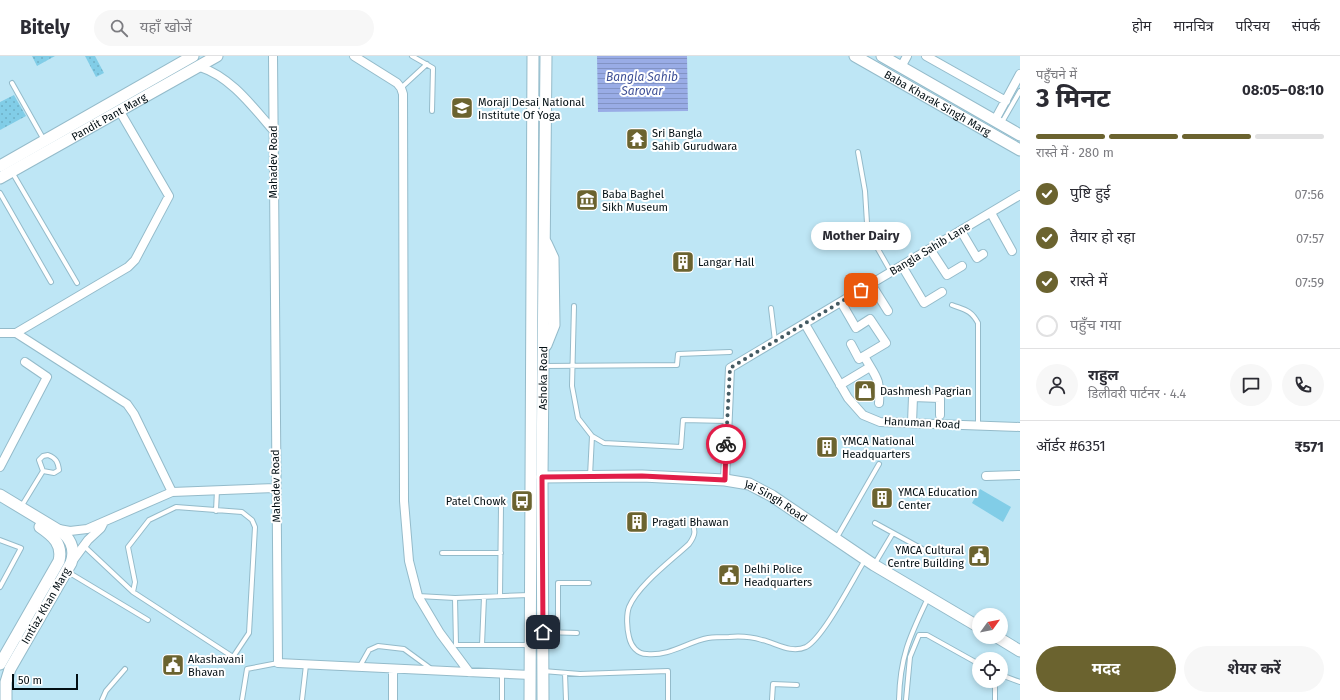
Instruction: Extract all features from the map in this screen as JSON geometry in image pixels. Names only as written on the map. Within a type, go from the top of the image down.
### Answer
[{"type":"main road","name":"Pandit Pant Marg","points":[[0,166],[193,56]]},
{"type":"main road","name":"Pandit Pant Marg","points":[[0,178],[217,56]]},
{"type":"main road","name":"Ashoka Road","points":[[530,700],[533,56]]},
{"type":"main road","name":"Ashoka Road","points":[[543,700],[542,477],[544,352],[554,325],[552,258],[544,239],[546,56]]},
{"type":"main road","name":"Baba Kharak Singh Marg","points":[[855,56],[1020,150]]},
{"type":"main road","name":"Baba Kharak Singh Marg","points":[[882,56],[1020,134]]},
{"type":"main road","name":"Jai Singh Road","points":[[542,477],[642,476],[725,480],[749,484],[772,496],[870,562],[972,623]]},
{"type":"main road","points":[[0,495],[56,531]]},
{"type":"main road","points":[[0,503],[56,531]]},
{"type":"main road","points":[[56,531],[57,541],[65,566]]},
{"type":"main road","name":"Imtiaz Khan Marg","points":[[0,664],[3,652],[65,566]]},
{"type":"main road","name":"Imtiaz Khan Marg","points":[[6,700],[6,682],[10,669],[65,566]]},
{"type":"main road","points":[[1008,644],[1020,651]]},
{"type":"street","name":"Mahadev Road","points":[[273,56],[278,663]]},
{"type":"street","points":[[354,56],[401,88],[403,94],[404,501],[409,562],[418,596],[440,633],[469,672]]},
{"type":"street","points":[[901,67],[907,56]]},
{"type":"street","points":[[926,56],[1006,101]]},
{"type":"street","points":[[200,66],[213,71],[234,88],[273,130]]},
{"type":"street","points":[[998,122],[1006,101],[1020,74]]},
{"type":"street","points":[[16,333],[132,264],[169,196],[119,110]]},
{"type":"street","name":"Bangla Sahib Lane","points":[[725,480],[730,368],[1020,195]]},
{"type":"street","points":[[991,213],[1012,251]]},
{"type":"street","points":[[961,231],[977,258],[983,254]]},
{"type":"street","points":[[930,249],[947,275],[962,266]]},
{"type":"street","points":[[902,266],[924,303],[942,292]]},
{"type":"street","points":[[871,284],[888,311]]},
{"type":"street","points":[[841,302],[856,328],[870,319],[886,344],[859,359],[851,344]]},
{"type":"street","name":"Hanuman Road","points":[[805,324],[848,398],[863,415],[880,422],[1020,427]]},
{"type":"street","points":[[0,332],[16,333],[126,404],[134,414],[172,492]]},
{"type":"street","points":[[864,356],[878,378],[879,402]]},
{"type":"street","points":[[0,467],[47,377],[25,362]]},
{"type":"street","points":[[840,385],[870,367]]},
{"type":"street","points":[[912,423],[913,397],[940,398],[940,415]]},
{"type":"street","points":[[986,476],[1020,475]]},
{"type":"street","name":"Imtiaz Khan Marg","points":[[56,531],[79,531],[104,522],[172,492],[276,488]]},
{"type":"street","name":"Imtiaz Khan Marg","points":[[65,566],[104,522]]},
{"type":"street","points":[[278,663],[531,675]]},
{"type":"street","points":[[392,669],[392,700]]},
{"type":"lane","points":[[412,56],[433,68],[432,111]]},
{"type":"lane","points":[[401,88],[427,64]]},
{"type":"lane","points":[[12,83],[44,140]]},
{"type":"lane","points":[[998,122],[1020,91]]},
{"type":"lane","points":[[858,152],[865,191],[867,223],[870,234],[891,272]]},
{"type":"lane","points":[[12,172],[77,283]]},
{"type":"lane","points":[[0,194],[51,282]]},
{"type":"lane","points":[[952,305],[974,314],[978,323],[978,426]]},
{"type":"lane","points":[[574,306],[572,386],[578,418],[592,436],[604,443],[681,447],[683,420],[727,421]]},
{"type":"lane","points":[[771,308],[775,341]]},
{"type":"lane","points":[[544,366],[677,365],[678,354],[730,352]]},
{"type":"lane","points":[[590,477],[592,436]]},
{"type":"lane","points":[[48,455],[54,457],[58,462],[58,470],[54,473],[43,471],[39,460],[43,456],[48,455]]},
{"type":"lane","points":[[835,539],[879,464]]},
{"type":"lane","points":[[20,507],[43,471]]},
{"type":"lane","points":[[216,511],[217,490]]},
{"type":"lane","points":[[500,596],[501,506]]},
{"type":"lane","points":[[84,546],[133,592],[233,657],[249,633],[255,528],[252,520],[242,512],[176,507],[149,520],[128,547],[135,582],[133,592]]},
{"type":"lane","points":[[692,522],[695,530],[694,538],[635,596],[628,608],[627,630],[630,642],[636,651],[646,654],[668,652],[681,649],[708,638],[730,637],[748,637],[764,640],[786,648],[797,650],[806,646],[815,640],[870,562],[893,533]]},
{"type":"lane","points":[[875,523],[926,551]]},
{"type":"lane","points":[[0,540],[21,548],[0,587]]},
{"type":"lane","points":[[442,553],[501,553]]},
{"type":"lane","points":[[65,566],[148,620]]},
{"type":"lane","points":[[558,633],[558,583],[589,583]]},
{"type":"lane","points":[[418,596],[455,598],[531,595]]},
{"type":"lane","points":[[482,645],[484,597]]},
{"type":"lane","points":[[900,700],[901,666],[908,640],[928,597]]},
{"type":"lane","points":[[455,598],[456,645],[531,645]]},
{"type":"lane","points":[[543,632],[577,634]]},
{"type":"lane","points":[[906,700],[910,657],[919,635],[927,635],[972,660]]},
{"type":"lane","points":[[359,668],[369,650],[378,646],[404,649],[434,671]]},
{"type":"lane","points":[[242,700],[247,669],[278,663]]},
{"type":"lane","points":[[302,700],[306,664]]},
{"type":"lane","points":[[102,700],[106,691],[125,669]]},
{"type":"lane","points":[[543,671],[565,673],[668,671],[668,700]]},
{"type":"lane","points":[[565,673],[566,700]]},
{"type":"lane","points":[[502,674],[502,700]]},
{"type":"lane","points":[[1008,678],[1020,682]]},
{"type":"lane","points":[[772,700],[773,684],[798,685]]},
{"type":"lane","points":[[995,688],[995,700]]},
{"type":"shaded area","points":[[32,56],[55,56],[37,66]]},
{"type":"shaded area","points":[[85,56],[95,56],[104,73],[96,77]]},
{"type":"shaded area","points":[[14,95],[26,116],[0,130],[0,102]]},
{"type":"shaded area","points":[[980,489],[1011,507],[1003,522],[972,503]]},
{"type":"water","name":"Bangla Sahib Sarovar","points":[[597,56],[687,56],[688,111],[598,112]]},
{"type":"way so far","points":[[726,444],[730,368],[861,290]]},
{"type":"place","name":"Moraji Desai National Institute Of Yoga","points":[[462,108]]},
{"type":"place","name":"Sri Bangla Sahib Gurudwara","points":[[637,139]]},
{"type":"place","name":"Baba Baghel Sikh Museum","points":[[587,200]]},
{"type":"place","name":"Langar Hall","points":[[683,262]]},
{"type":"place","name":"Mother Dairy","points":[[861,290]]},
{"type":"place","name":"Dashmesh Pagrian","points":[[865,391]]},
{"type":"place","name":"YMCA National Headquarters","points":[[827,447]]},
{"type":"place","name":"YMCA Education Center","points":[[882,498]]},
{"type":"place","name":"Patel Chowk","points":[[522,501]]},
{"type":"place","name":"Pragati Bhawan","points":[[637,522]]},
{"type":"place","name":"YMCA Cultural Centre Building","points":[[979,556]]},
{"type":"place","name":"Delhi Police Headquarters","points":[[729,575]]},
{"type":"place","name":"Akashavani Bhavan","points":[[173,665]]},
{"type":"route","points":[[543,632],[542,477],[642,476],[725,480],[726,444]]}]
